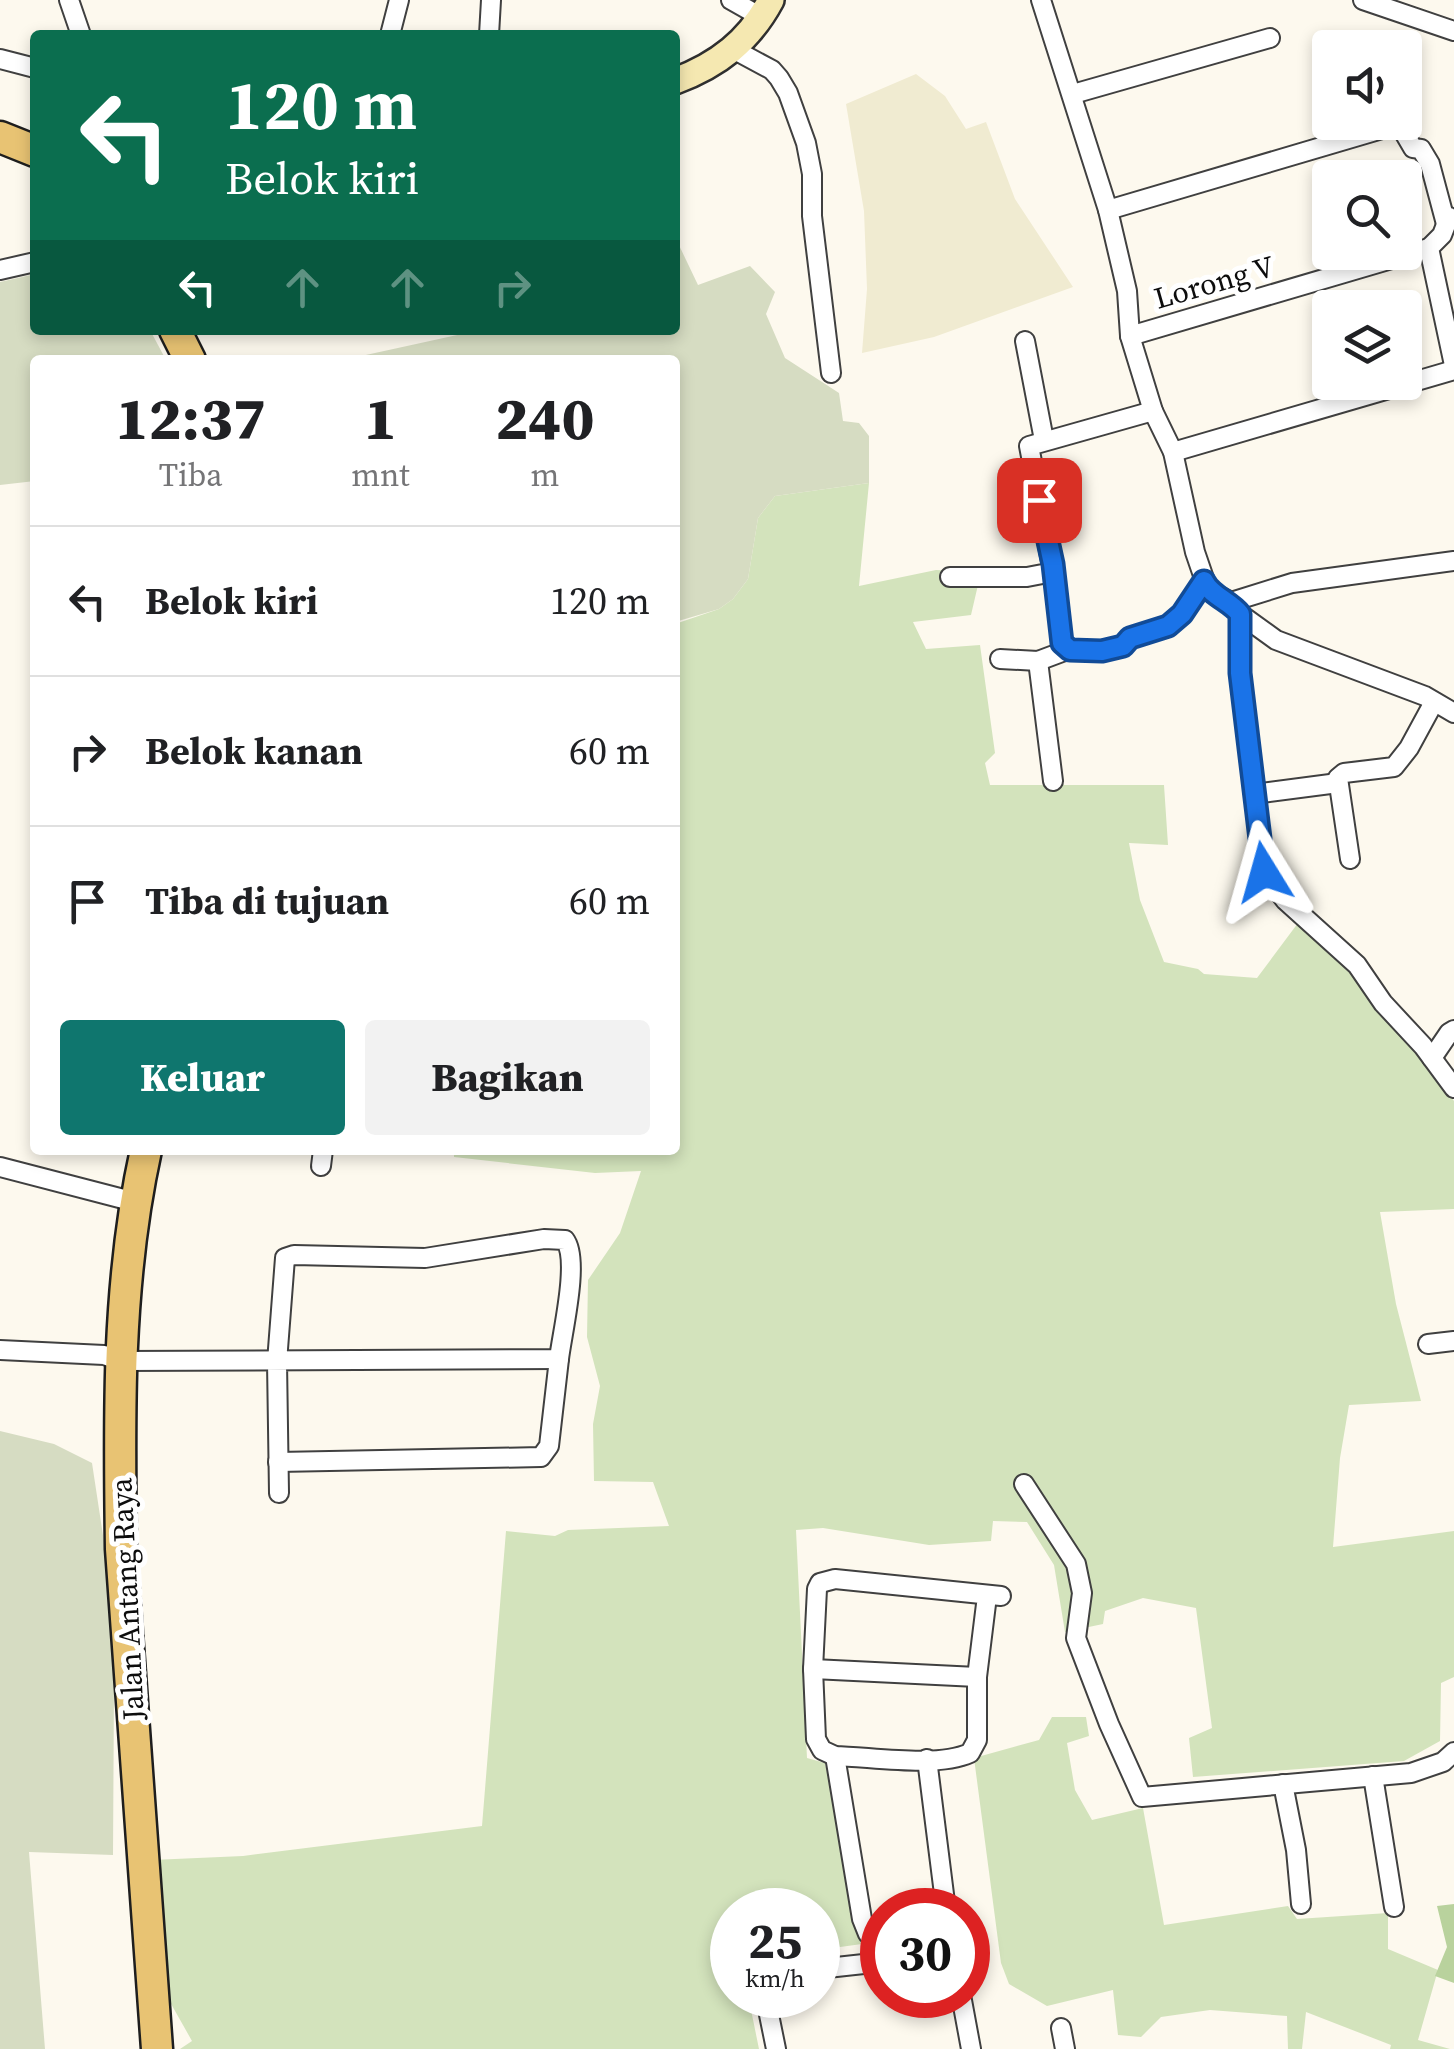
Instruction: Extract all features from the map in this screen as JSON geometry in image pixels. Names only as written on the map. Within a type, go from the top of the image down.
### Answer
[{"type":"main road","points":[[680,80],[716,63],[766,9]]},
{"type":"main road","points":[[0,137],[30,148]]},
{"type":"main road","name":"Jalan Antang Raya","points":[[145,1155],[135,1202],[121,1361],[121,1549],[157,2049]]},
{"type":"street","points":[[70,0],[80,30]]},
{"type":"street","points":[[391,30],[399,0]]},
{"type":"street","points":[[489,30],[491,0]]},
{"type":"street","points":[[731,0],[766,9]]},
{"type":"street","points":[[1042,0],[1108,210],[1127,291],[1130,336],[1153,411],[1173,452],[1208,590],[1276,640],[1454,712]]},
{"type":"street","points":[[1362,0],[1454,31]]},
{"type":"street","points":[[1073,94],[1270,38]]},
{"type":"street","points":[[733,49],[772,70],[779,78],[806,144],[831,373]]},
{"type":"street","points":[[0,59],[30,67]]},
{"type":"street","points":[[1108,210],[1399,124],[1430,164],[1450,216],[1442,235],[1430,248],[1454,368],[1173,452]]},
{"type":"street","name":"Lorong V","points":[[1130,336],[1430,248]]},
{"type":"street","points":[[0,270],[30,263]]},
{"type":"street","points":[[1025,340],[1044,440]]},
{"type":"street","points":[[1070,650],[1062,643],[1054,572],[1029,446],[1153,411]]},
{"type":"street","points":[[1236,608],[1292,583],[1454,561]]},
{"type":"street","points":[[950,577],[1027,577],[1054,572]]},
{"type":"street","points":[[1000,659],[1038,661],[1070,650],[1102,651],[1123,646],[1130,638],[1168,626],[1182,614],[1204,581]]},
{"type":"street","points":[[1236,608],[1264,872],[1272,886],[1357,965],[1383,1003],[1454,1088]]},
{"type":"street","points":[[1038,661],[1054,781]]},
{"type":"street","points":[[1350,860],[1338,778],[1344,773],[1394,767],[1434,702]]},
{"type":"street","points":[[1254,794],[1338,784]]},
{"type":"street","points":[[1432,1058],[1454,1030]]},
{"type":"street","points":[[0,1168],[135,1202]]},
{"type":"street","points":[[278,1462],[541,1457],[549,1446],[571,1250],[565,1240],[544,1239],[424,1258],[286,1257],[282,1268],[277,1362],[278,1462],[279,1493]]},
{"type":"street","points":[[1428,1344],[1454,1341]]},
{"type":"street","points":[[0,1350],[104,1355],[121,1361],[558,1360]]},
{"type":"street","points":[[1024,1484],[1076,1564],[1082,1593],[1075,1632],[1109,1724],[1142,1797],[1374,1776],[1429,1768],[1454,1752]]},
{"type":"street","points":[[823,1581],[994,1596],[977,1678],[977,1740],[974,1748],[960,1757],[835,1756],[822,1750],[816,1739],[814,1669],[816,1589],[823,1581]]},
{"type":"street","points":[[814,1669],[977,1678]]},
{"type":"street","points":[[835,1756],[860,1907]]},
{"type":"street","points":[[927,1759],[943,1888]]},
{"type":"street","points":[[1374,1776],[1394,1907]]},
{"type":"street","points":[[1284,1784],[1301,1904]]},
{"type":"street","points":[[769,2018],[776,2049]]},
{"type":"street","points":[[964,2018],[970,2049]]},
{"type":"street","points":[[1061,2028],[1065,2049]]},
{"type":"shaded area","points":[[916,74],[945,96],[966,129],[986,122],[1015,199],[1073,287],[934,337],[862,353],[867,289],[864,211],[846,104]]},
{"type":"green space","points":[[680,247],[698,285],[750,266],[775,292],[766,314],[785,358],[839,393],[843,421],[859,423],[869,436],[869,483],[775,496],[758,518],[748,579],[733,599],[719,609],[680,621],[680,355],[366,355],[457,335],[680,335]]},
{"type":"green space","points":[[30,275],[30,335],[153,335],[163,355],[30,355],[30,482],[0,485],[0,282]]},
{"type":"green space","points":[[869,483],[859,586],[936,570],[981,572],[971,615],[913,622],[926,649],[980,645],[995,753],[985,763],[990,785],[1164,785],[1168,845],[1129,843],[1140,900],[1164,962],[1198,969],[1204,974],[1257,978],[1298,923],[1356,976],[1454,1101],[1454,1209],[1380,1212],[1396,1304],[1421,1401],[1349,1405],[1340,1458],[1333,1547],[1454,1531],[1454,1677],[1441,1683],[1440,1741],[1404,1761],[1193,1777],[1189,1738],[1212,1728],[1196,1608],[1143,1598],[1105,1611],[1103,1624],[1065,1632],[1054,1565],[1027,1522],[993,1521],[991,1541],[929,1545],[823,1528],[796,1530],[807,1758],[825,1763],[860,1944],[840,1947],[840,1888],[710,1888],[710,2018],[753,2018],[759,2049],[180,2049],[192,2041],[170,2002],[164,2003],[152,1860],[243,1856],[482,1826],[506,1531],[555,1536],[568,1530],[669,1526],[653,1482],[594,1481],[593,1424],[600,1386],[587,1337],[588,1280],[620,1233],[641,1171],[595,1173],[454,1155],[680,1155],[680,622],[719,609],[733,599],[748,579],[758,518],[775,496]]},
{"type":"green space","points":[[0,1431],[54,1444],[92,1463],[104,1542],[114,1684],[113,1855],[29,1852],[45,2049],[0,2049]]},
{"type":"green space","points":[[1052,1717],[1086,1717],[1089,1736],[1067,1743],[1075,1790],[1092,1820],[1143,1808],[1164,1925],[1288,1906],[1297,1919],[1388,1913],[1388,1949],[1438,1970],[1418,2040],[1450,2049],[1390,2049],[1391,2045],[1306,2012],[1302,2049],[1288,2049],[1287,2016],[1210,2010],[1161,2017],[1141,2037],[1118,2035],[1113,1990],[1047,2006],[1009,1984],[1001,1963],[974,1758],[1039,1740]]},
{"type":"green space","points":[[1454,1904],[1454,1983],[1435,1976],[1447,1947],[1437,1906]]},
{"type":"route","points":[[1039,500],[1053,564],[1062,643],[1070,650],[1102,651],[1123,646],[1130,638],[1168,626],[1182,614],[1204,581],[1208,590],[1231,602],[1240,614],[1240,673],[1264,872]]}]
